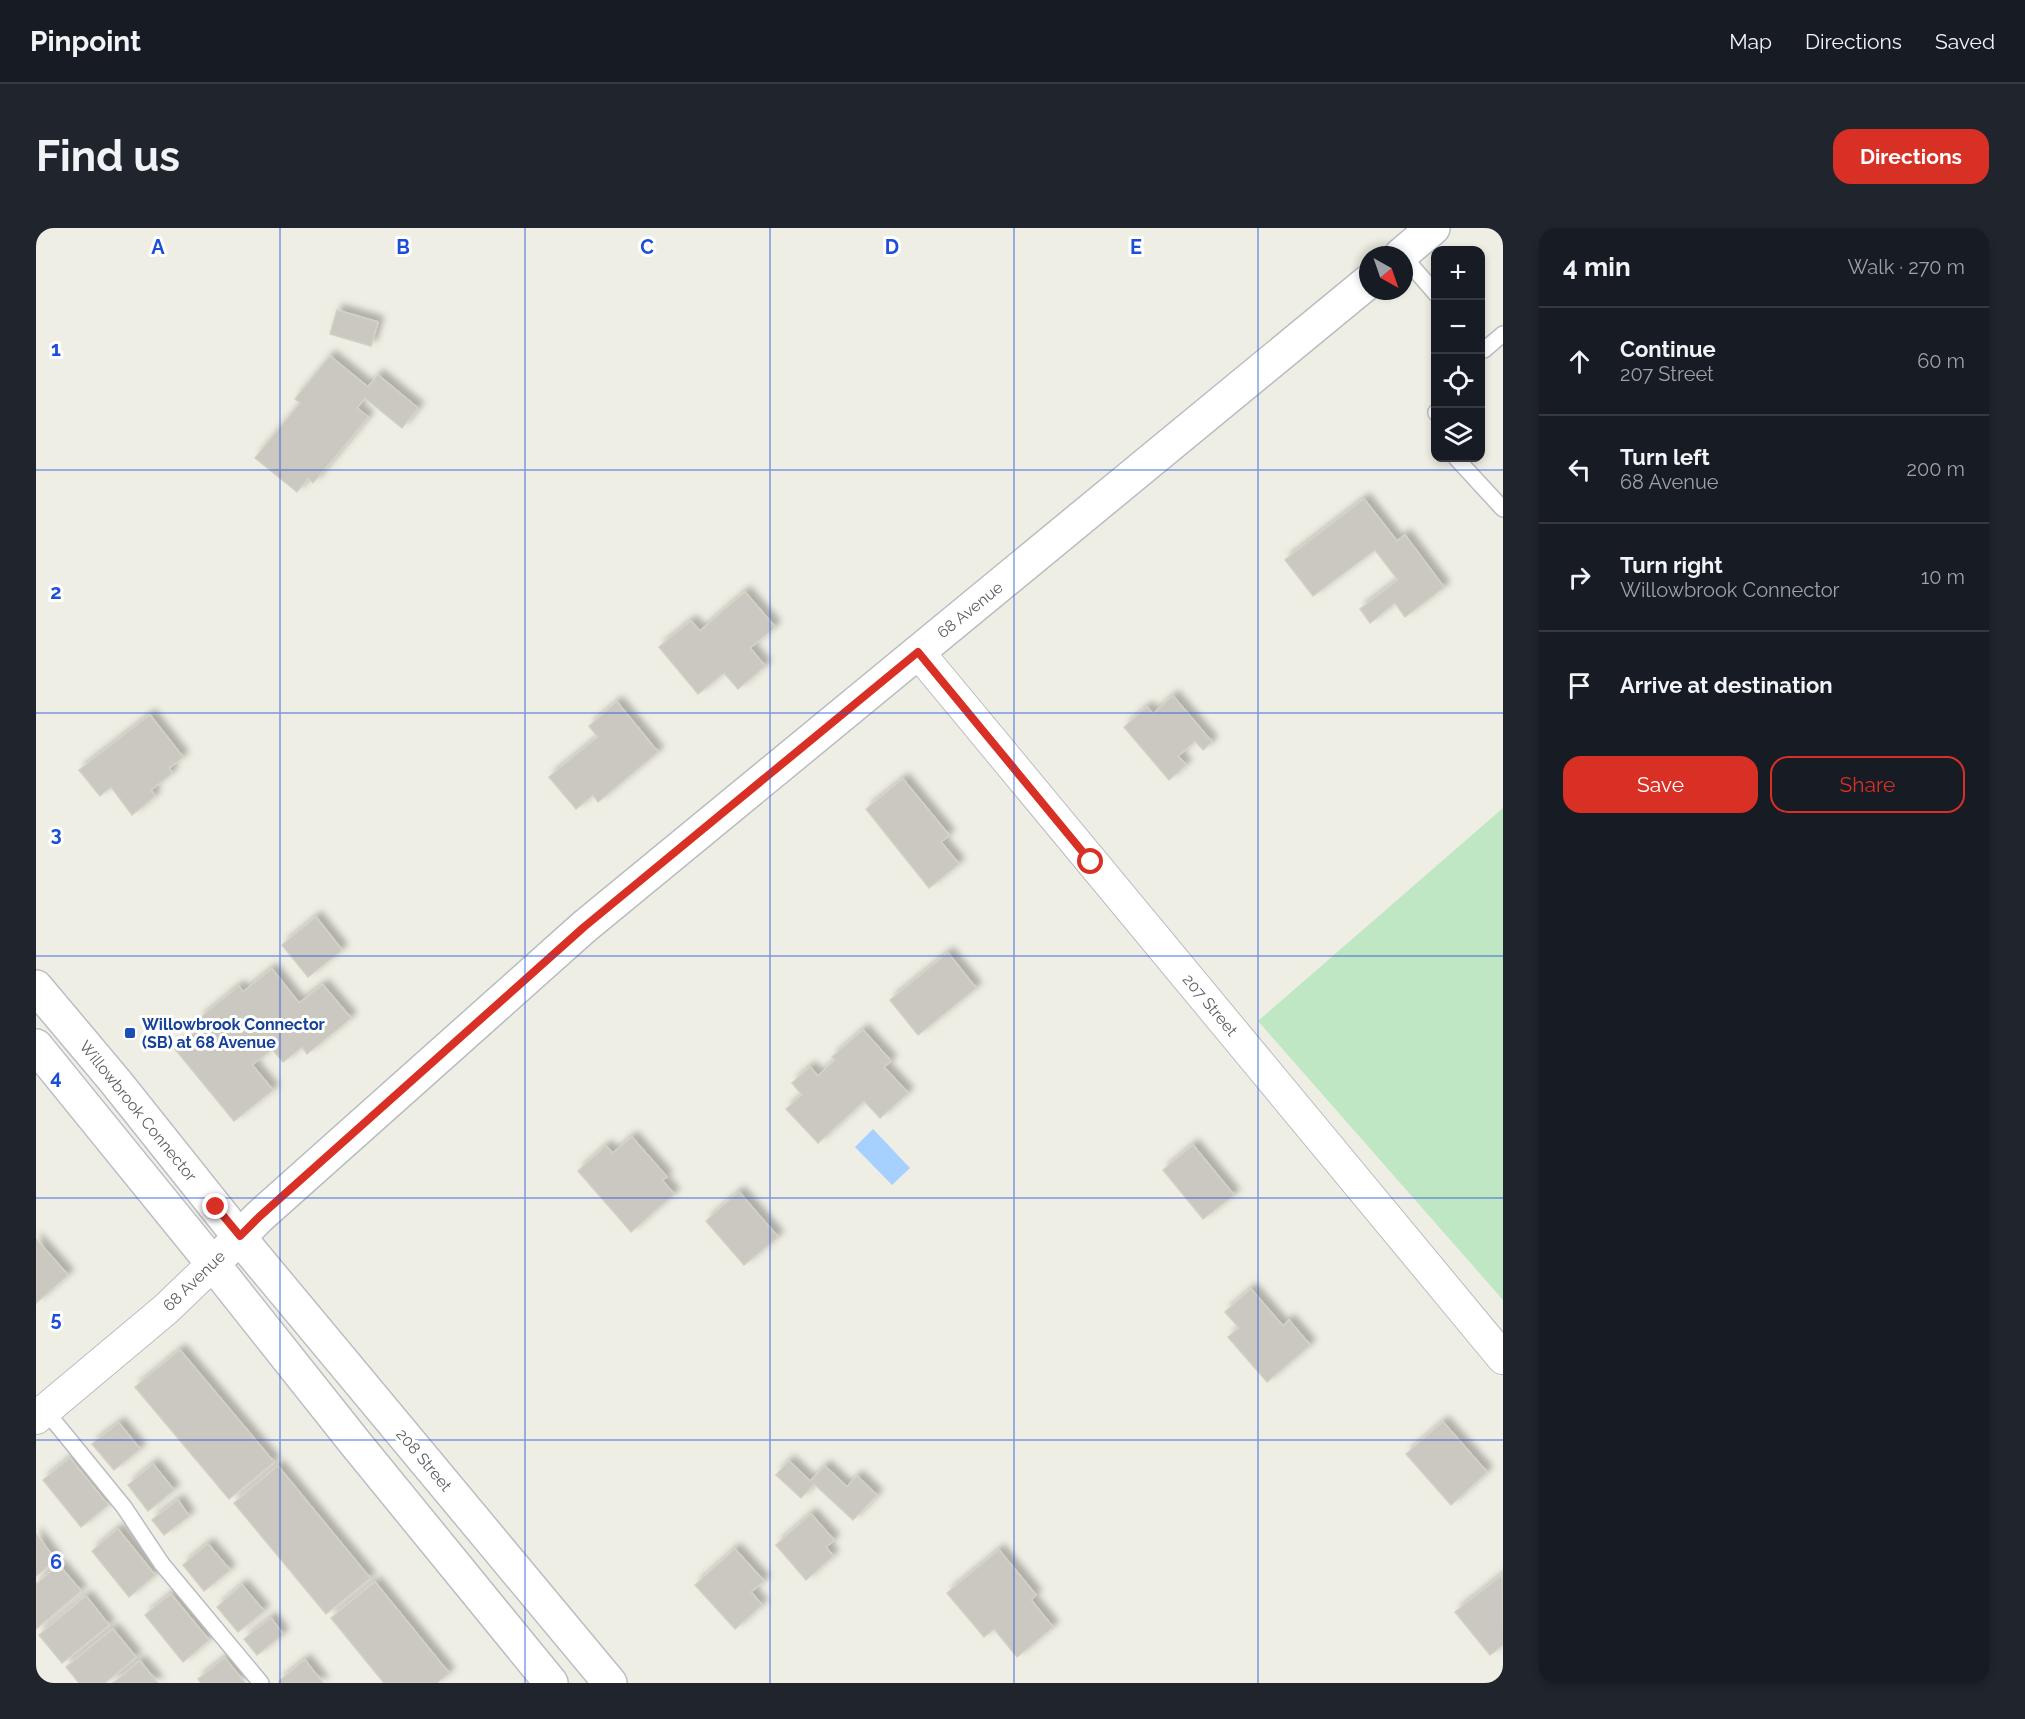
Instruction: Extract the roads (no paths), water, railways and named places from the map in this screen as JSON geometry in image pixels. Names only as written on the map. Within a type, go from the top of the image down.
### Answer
[{"type":"main road","points":[[1412,246],[1433,228]]},
{"type":"main road","name":"68 Avenue","points":[[213,1264],[259,1217],[584,927],[1359,289]]},
{"type":"main road","name":"Willowbrook Connector","points":[[36,987],[240,1236]]},
{"type":"main road","points":[[36,1046],[550,1683]]},
{"type":"main road","name":"208 Street","points":[[240,1236],[610,1683]]},
{"type":"street","name":"207 Street","points":[[918,652],[1503,1358]]},
{"type":"street","name":"68 Avenue","points":[[41,1414],[166,1309],[213,1264]]},
{"type":"lane","points":[[1413,268],[1431,288]]},
{"type":"lane","points":[[1485,348],[1503,334]]},
{"type":"lane","points":[[1460,462],[1503,509]]},
{"type":"lane","points":[[41,1414],[124,1507],[162,1564],[261,1683]]},
{"type":"water","points":[[873,1129],[910,1168],[892,1185],[855,1147]]},
{"type":"place","name":"Willowbrook Connector (SB) at 68 Avenue","points":[[130,1033]]}]
